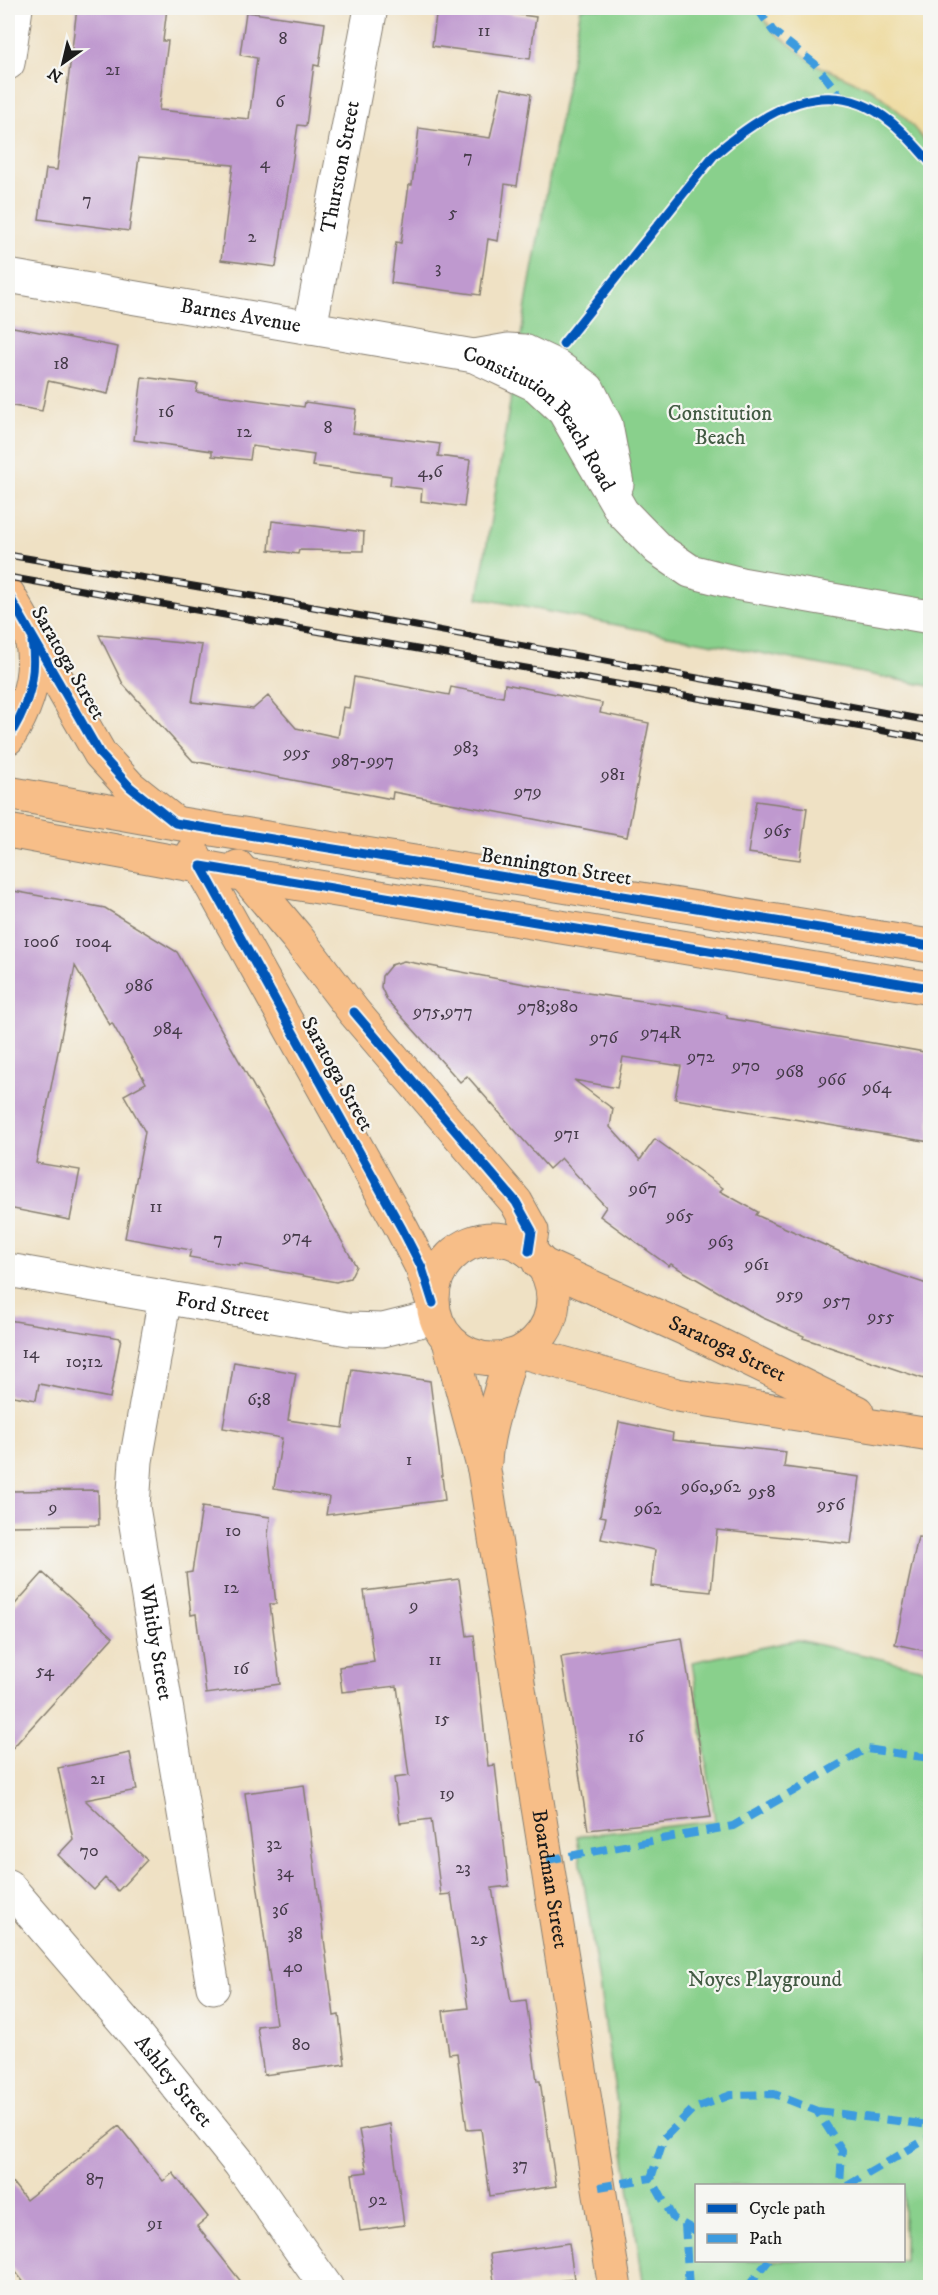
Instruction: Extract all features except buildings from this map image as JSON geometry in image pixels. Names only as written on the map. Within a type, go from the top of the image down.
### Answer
[{"type":"main road","name":"Saratoga Street","points":[[8,594],[100,754],[130,787],[175,824],[223,855],[246,874],[344,999],[516,1202],[531,1231],[534,1257],[710,1340],[825,1398],[923,1434]]},
{"type":"main road","points":[[8,738],[23,710],[32,681],[34,656],[30,633]]},
{"type":"main road","name":"Bennington Street","points":[[8,793],[175,824],[930,946]]},
{"type":"main road","name":"Saratoga Street","points":[[175,824],[201,866],[406,1236],[424,1274],[439,1320]]},
{"type":"main road","points":[[8,831],[246,874],[930,988]]},
{"type":"main road","points":[[490,1239],[510,1242],[534,1257],[552,1283],[553,1310],[543,1335],[516,1354],[497,1359],[477,1357],[439,1320],[437,1276],[453,1254],[464,1246],[490,1239]]},
{"type":"main road","name":"Boardman Street","points":[[439,1320],[484,1470],[615,2288]]},
{"type":"main road","name":"Saratoga Street","points":[[516,1354],[677,1395],[923,1434]]},
{"type":"main road","name":"Boardman Street","points":[[484,1470],[488,1434],[516,1354]]},
{"type":"street","points":[[8,63],[16,8]]},
{"type":"street","name":"Thurston Street","points":[[310,328],[371,8]]},
{"type":"street","name":"Barnes Avenue","points":[[8,276],[474,356]]},
{"type":"street","name":"Constitution Beach Road","points":[[474,356],[536,386],[564,411],[622,512],[658,549],[690,571],[741,584],[930,617]]},
{"type":"street","name":"Ford Street","points":[[8,1270],[364,1331],[439,1320]]},
{"type":"street","name":"Whitby Street","points":[[165,1297],[136,1461],[133,1507],[213,1987]]},
{"type":"street","name":"Ashley Street","points":[[8,1886],[136,2035],[233,2155],[327,2288]]},
{"type":"green space","name":"Constitution Beach","points":[[581,8],[930,8],[930,686],[478,598],[529,287]]},
{"type":"green space","name":"Noyes Playground","points":[[798,1640],[930,1670],[930,2287],[644,2287],[577,1836],[715,1821],[692,1662]]},
{"type":"sand","points":[[757,8],[930,8],[930,147],[903,115],[873,90],[815,64],[773,31]]},
{"type":"railway","points":[[8,555],[259,597],[930,721]]},
{"type":"railway","points":[[8,577],[930,739]]},
{"type":"marked path","points":[[757,8],[773,31],[815,64],[844,100]]},
{"type":"marked path","points":[[547,1860],[733,1826],[866,1749],[930,1758]]},
{"type":"marked path","points":[[695,2230],[673,2218],[651,2178],[664,2138],[693,2109],[731,2095],[774,2094],[817,2111],[842,2150],[840,2184]]},
{"type":"marked path","points":[[817,2111],[930,2125]]},
{"type":"marked path","points":[[850,2184],[930,2137]]},
{"type":"marked path","points":[[599,2187],[651,2178]]},
{"type":"marked path","points":[[685,2224],[689,2288]]},
{"type":"marked path","points":[[747,2288],[767,2262]]},
{"type":"cycle path","points":[[563,344],[714,155],[754,124],[776,112],[798,102],[821,98],[844,99],[867,107],[891,122],[930,162]]},
{"type":"cycle path","points":[[8,594],[100,754],[130,787],[175,823],[930,946]]},
{"type":"cycle path","points":[[8,738],[29,692],[33,667],[32,642]]},
{"type":"cycle path","points":[[201,866],[930,988]]},
{"type":"cycle path","points":[[201,866],[402,1229],[422,1268],[433,1303]]},
{"type":"cycle path","points":[[354,1012],[516,1202],[532,1231],[529,1251]]}]
